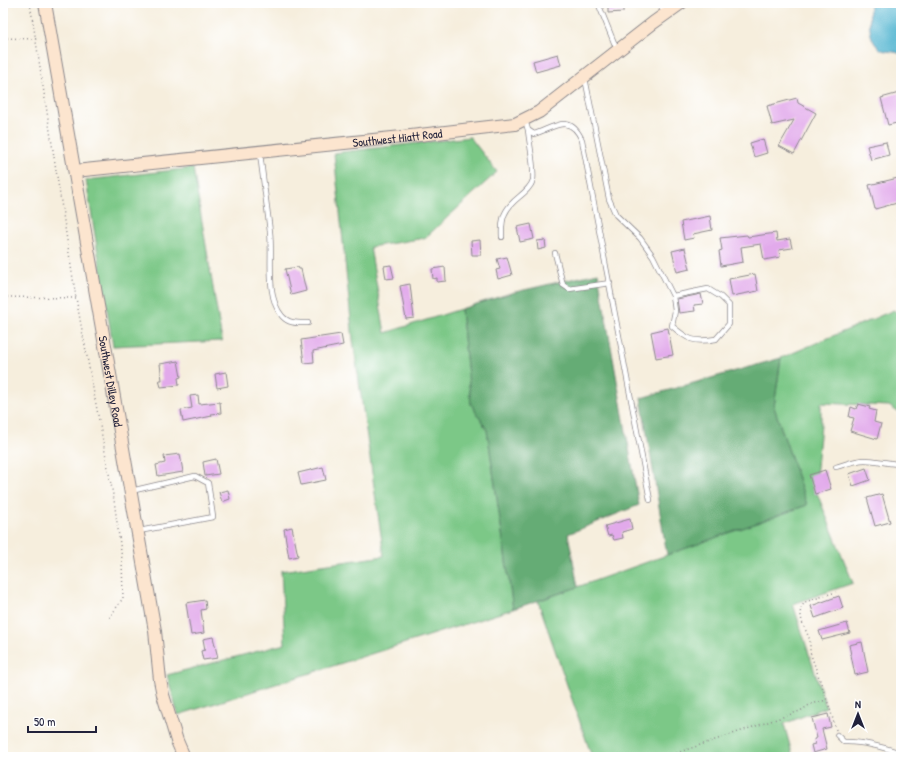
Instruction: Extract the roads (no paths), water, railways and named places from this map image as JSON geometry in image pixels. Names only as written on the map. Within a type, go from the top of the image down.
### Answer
[{"type":"street","name":"Southwest Dilley Road","points":[[45,3],[155,631],[160,680],[177,741],[184,757]]},
{"type":"street","name":"Southwest Hiatt Road","points":[[75,172],[515,124],[526,125],[545,107],[617,50],[663,8],[681,3]]},
{"type":"lane","points":[[598,3],[617,50]]},
{"type":"lane","points":[[584,77],[609,199],[616,215],[640,238],[653,256],[673,296],[675,311],[672,326],[684,336],[701,342],[716,339],[729,324],[729,305],[721,297],[708,289],[673,296]]},
{"type":"lane","points":[[526,125],[534,134],[560,124],[570,124],[578,130],[582,140],[650,500]]},
{"type":"lane","points":[[502,237],[501,225],[504,214],[508,207],[527,189],[533,180],[533,170],[526,125]]},
{"type":"lane","points":[[260,152],[270,234],[272,290],[276,304],[283,317],[293,323],[308,323]]},
{"type":"lane","points":[[554,253],[563,285],[569,289],[610,283]]},
{"type":"lane","points":[[836,467],[865,460],[890,464],[901,464]]},
{"type":"lane","points":[[130,491],[195,476],[208,483],[213,517],[137,531]]},
{"type":"lane","points":[[837,735],[844,742],[862,743],[901,753]]},
{"type":"water","points":[[870,3],[901,3],[901,54],[882,50],[873,41],[870,29]]}]
